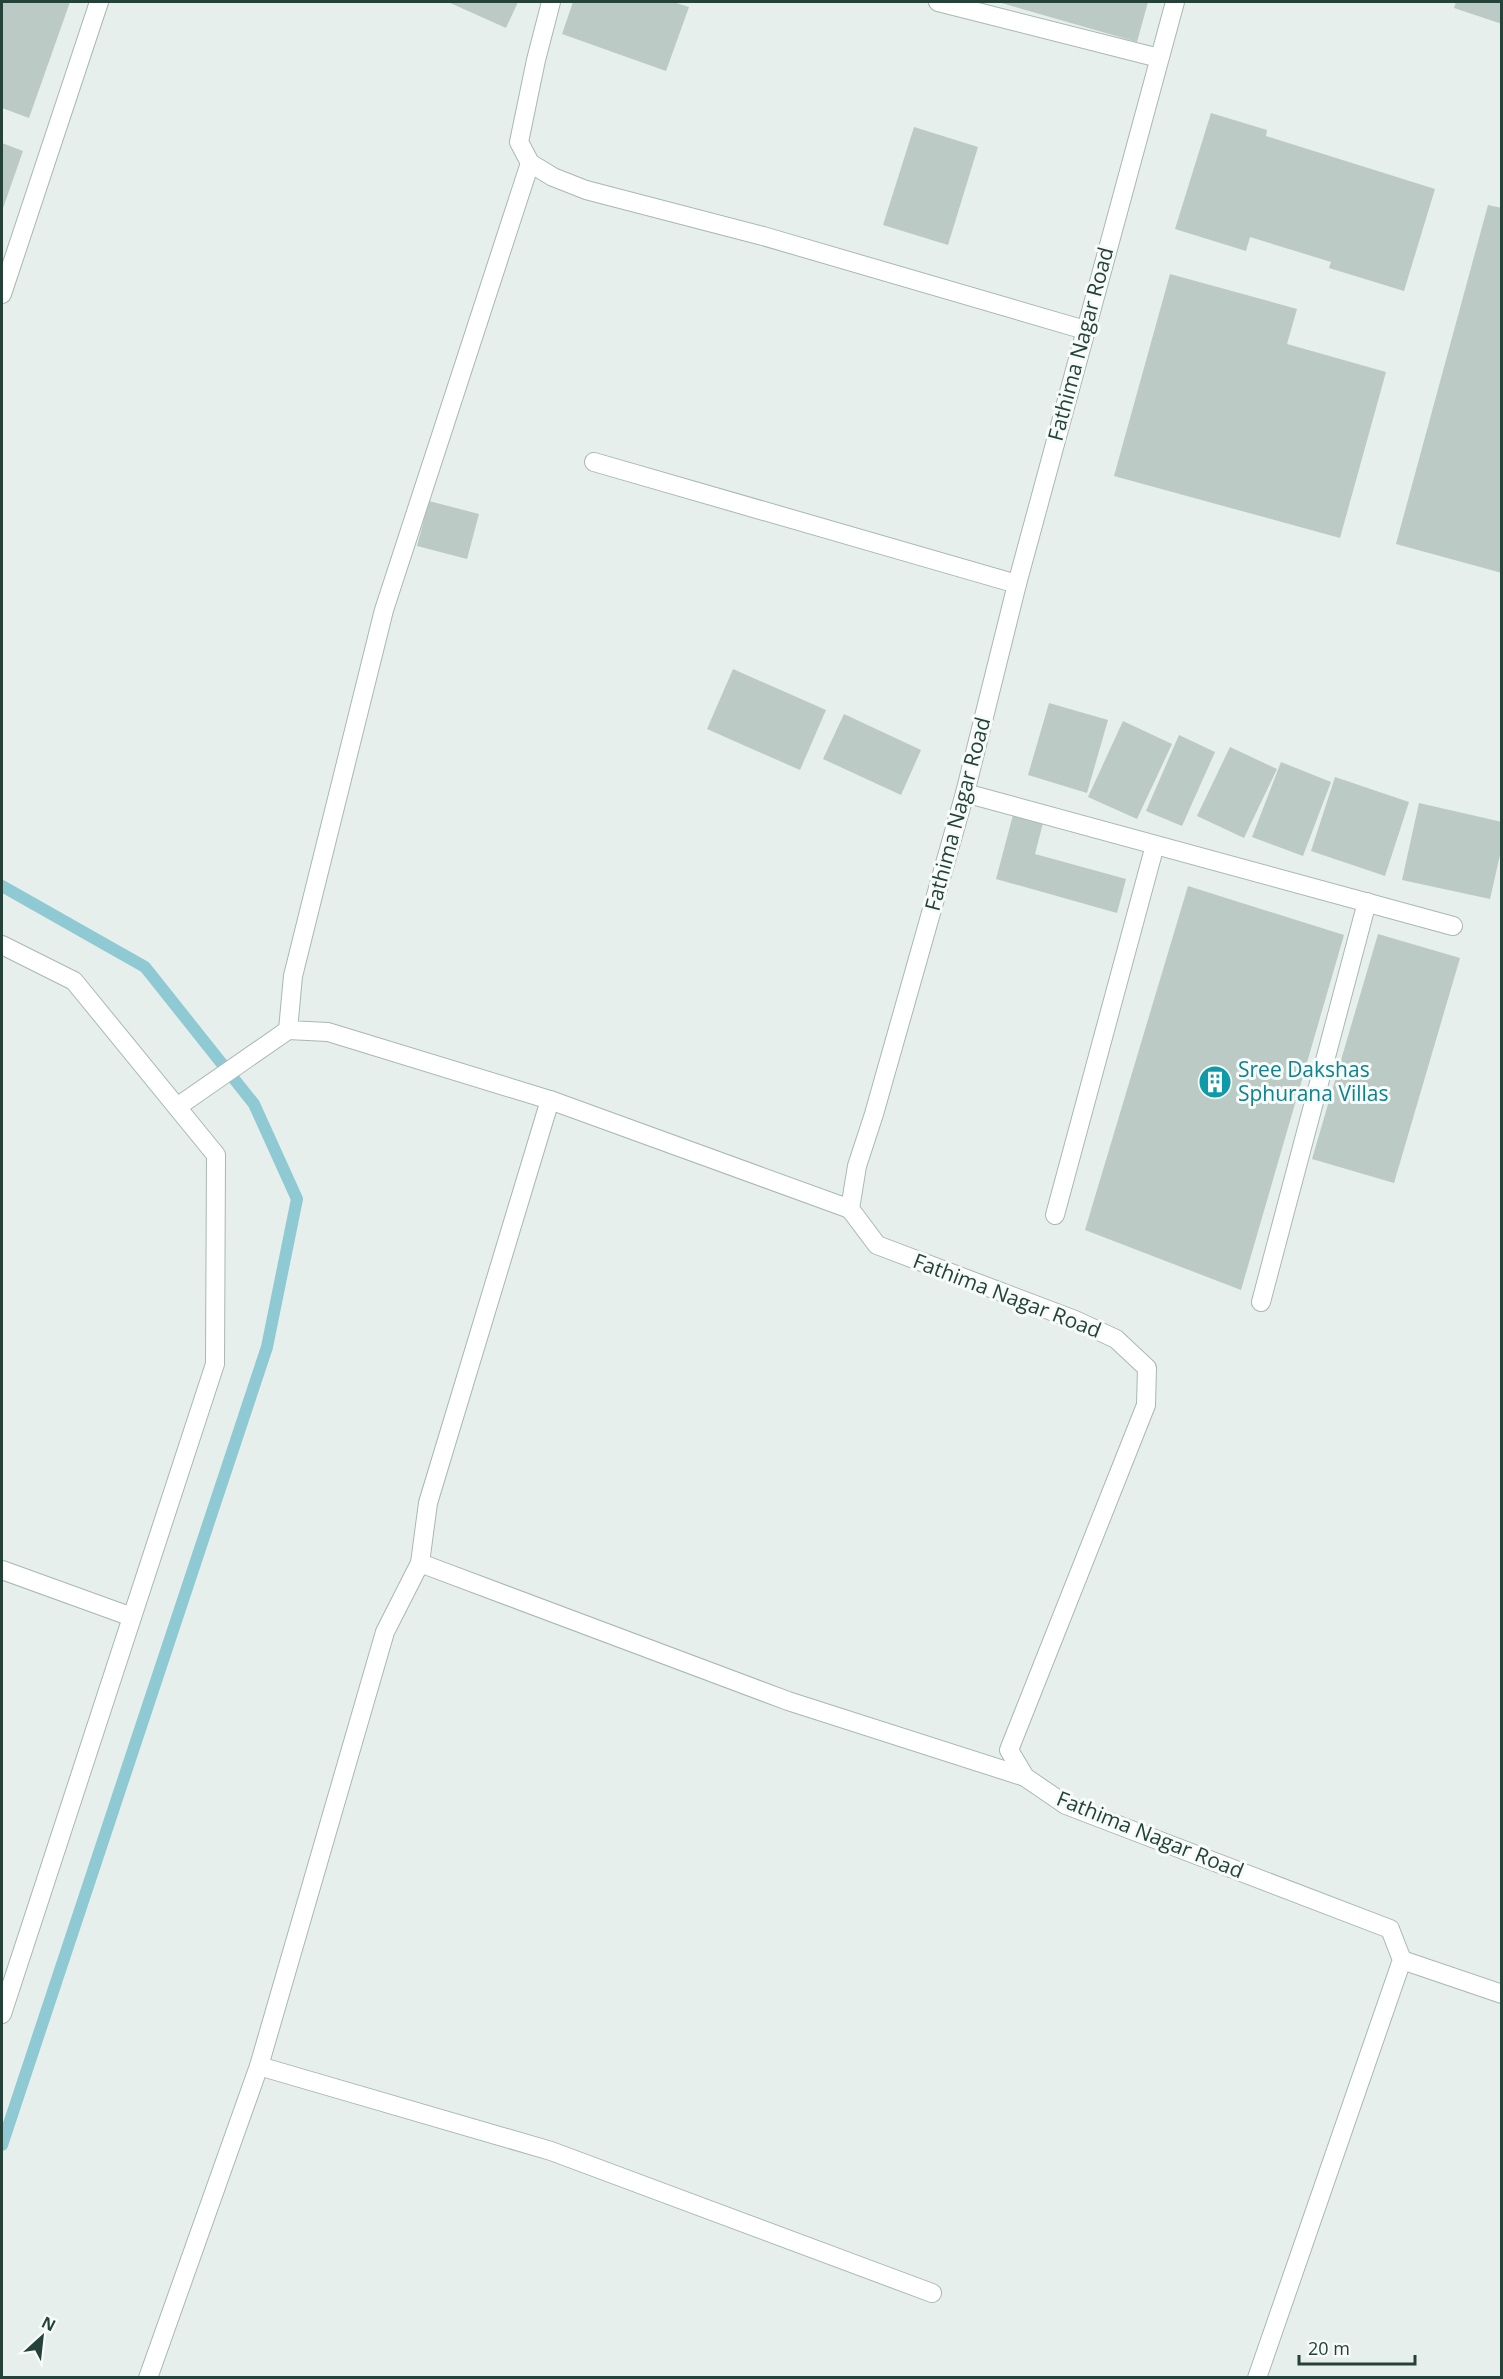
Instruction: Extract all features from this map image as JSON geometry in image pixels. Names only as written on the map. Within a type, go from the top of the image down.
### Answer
[{"type":"street","points":[[2,294],[99,2]]},
{"type":"street","points":[[551,2],[519,142],[530,163],[553,177],[586,190],[763,236],[1085,330]]},
{"type":"street","points":[[938,2],[1159,58]]},
{"type":"street","name":"Fathima Nagar Road","points":[[1174,2],[1017,584],[965,793],[874,1114],[857,1166],[850,1209],[877,1245],[1075,1320],[1116,1339],[1147,1368],[1146,1405],[1009,1750],[1025,1777],[1065,1805],[1390,1929],[1402,1960]]},
{"type":"street","points":[[286,1031],[293,976],[384,610],[530,163]]},
{"type":"street","points":[[594,462],[1017,584]]},
{"type":"street","points":[[965,793],[1454,926]]},
{"type":"street","points":[[1055,1215],[1155,845]]},
{"type":"street","points":[[1261,1302],[1367,902]]},
{"type":"street","points":[[2,945],[74,981],[216,1155],[215,1364],[2,2014]]},
{"type":"street","points":[[178,1106],[286,1031],[328,1032],[550,1100],[850,1209]]},
{"type":"street","points":[[148,2378],[259,2066],[386,1632],[420,1563],[428,1503],[550,1100]]},
{"type":"street","points":[[420,1563],[788,1701],[1025,1777]]},
{"type":"street","points":[[2,1570],[132,1617]]},
{"type":"street","points":[[1257,2378],[1402,1960],[1502,1994]]},
{"type":"street","points":[[259,2066],[551,2151],[932,2293]]},
{"type":"building","points":[[2,2],[70,2],[29,118],[2,108]]},
{"type":"building","points":[[448,2],[518,2],[506,28]]},
{"type":"building","points":[[573,2],[673,2],[689,7],[666,71],[562,34]]},
{"type":"building","points":[[998,2],[1148,2],[1137,42]]},
{"type":"building","points":[[1456,2],[1502,2],[1502,24],[1454,8]]},
{"type":"building","points":[[1211,113],[1267,130],[1266,136],[1435,189],[1404,291],[1329,268],[1331,262],[1250,237],[1246,251],[1175,229]]},
{"type":"building","points":[[914,127],[978,147],[948,245],[883,225]]},
{"type":"building","points":[[2,143],[23,151],[2,211]]},
{"type":"building","points":[[1488,205],[1502,208],[1502,573],[1396,544]]},
{"type":"building","points":[[1170,274],[1297,309],[1287,344],[1386,372],[1340,538],[1114,476]]},
{"type":"building","points":[[429,501],[479,514],[467,559],[417,546]]},
{"type":"building","points":[[733,669],[826,710],[800,770],[707,729]]},
{"type":"building","points":[[1049,703],[1108,720],[1087,793],[1028,775]]},
{"type":"building","points":[[844,714],[921,750],[901,795],[823,759]]},
{"type":"building","points":[[1123,721],[1172,744],[1137,819],[1088,797]]},
{"type":"building","points":[[1179,735],[1215,752],[1182,826],[1146,811]]},
{"type":"building","points":[[1230,747],[1277,769],[1244,838],[1197,816]]},
{"type":"building","points":[[1281,762],[1331,782],[1303,856],[1252,837]]},
{"type":"building","points":[[1335,777],[1409,802],[1385,876],[1311,851]]},
{"type":"building","points":[[1419,803],[1502,822],[1502,846],[1490,899],[1402,880]]},
{"type":"building","points":[[1013,815],[1043,823],[1035,854],[1126,879],[1117,913],[996,879]]},
{"type":"building","name":"Sree Dakshas Sphurana Villas","points":[[1188,886],[1344,935],[1241,1290],[1085,1230]]},
{"type":"building","points":[[1378,934],[1460,958],[1394,1183],[1312,1159]]},
{"type":"waterway","points":[[2,886],[145,967],[254,1104],[297,1199],[267,1347],[2,2145]]},
{"type":"place","name":"Sree Dakshas Sphurana Villas","points":[[1215,1082]]}]
